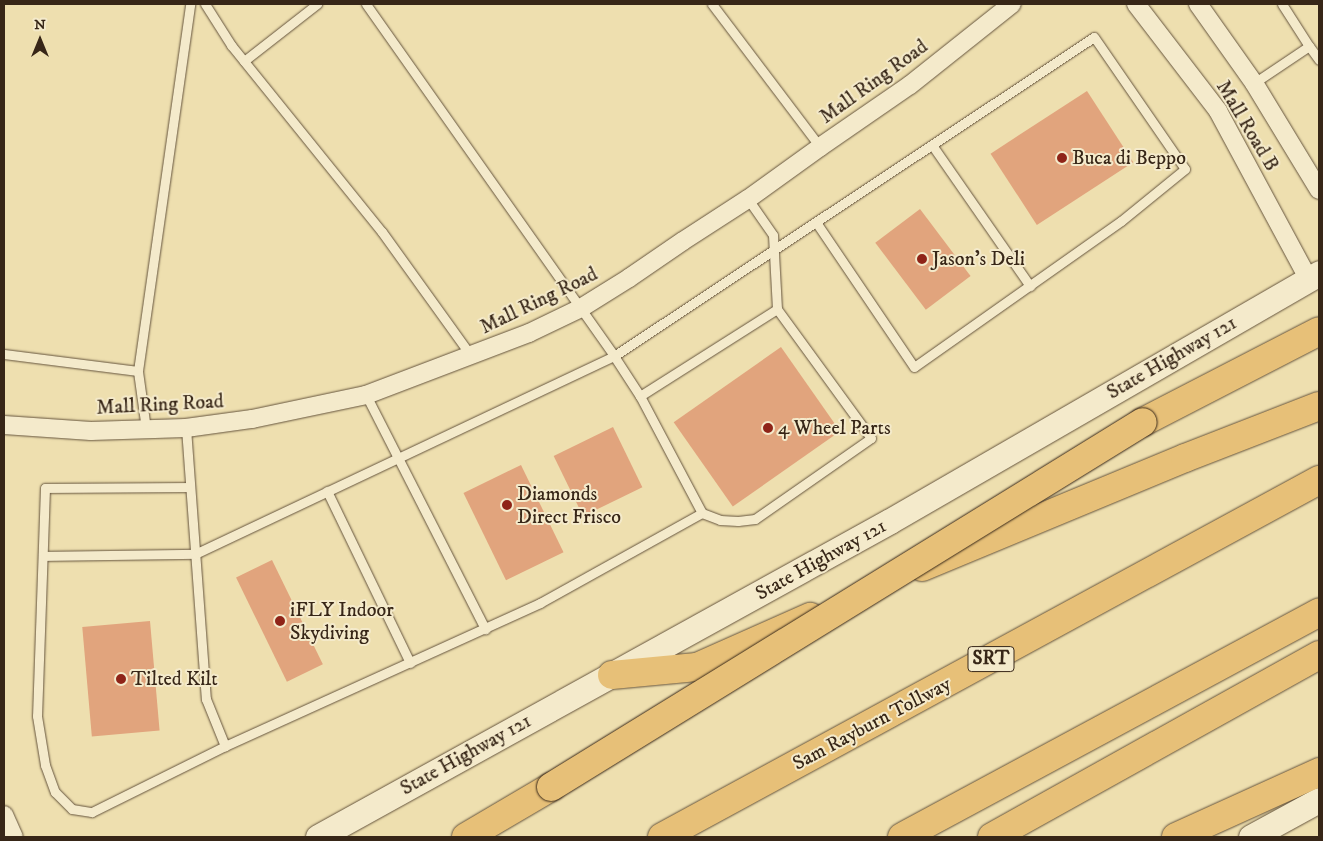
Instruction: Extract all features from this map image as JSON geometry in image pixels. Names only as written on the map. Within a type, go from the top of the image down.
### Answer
[{"type":"highway","points":[[466,837],[551,787],[1143,422],[1319,330]]},
{"type":"highway","points":[[612,675],[697,667],[932,563],[1185,458],[1319,406]]},
{"type":"highway","name":"Sam Rayburn Tollway","points":[[662,837],[1319,480]]},
{"type":"highway","points":[[902,837],[1319,612]]},
{"type":"highway","points":[[992,837],[1319,655]]},
{"type":"highway","points":[[1176,837],[1319,772]]},
{"type":"main road","name":"State Highway 121","points":[[318,837],[882,526],[1314,276]]},
{"type":"main road","points":[[1251,837],[1319,800]]},
{"type":"street","name":"Mall Ring Road","points":[[4,425],[91,431],[186,428],[252,419],[366,395],[528,333],[581,308],[748,200],[820,147],[910,85],[1012,4]]},
{"type":"street","name":"Mall Road B","points":[[1136,4],[1218,111],[1314,276]]},
{"type":"street","name":"Mall Road B","points":[[1198,4],[1254,83],[1319,190]]},
{"type":"street","points":[[4,815],[14,837]]},
{"type":"lane","points":[[146,429],[138,371],[190,4]]},
{"type":"lane","points":[[205,4],[230,44],[382,232],[472,356]]},
{"type":"lane","points":[[244,61],[317,4]]},
{"type":"lane","points":[[366,4],[614,356],[640,396],[702,513],[720,520],[738,521],[755,519],[871,438],[777,309],[773,235],[748,200]]},
{"type":"lane","points":[[712,4],[820,147]]},
{"type":"lane","points":[[1282,4],[1319,60]]},
{"type":"lane","points":[[42,556],[195,554],[614,356],[1094,37],[1185,169],[1121,221],[914,367],[816,222]]},
{"type":"lane","points":[[1254,83],[1309,46]]},
{"type":"lane","points":[[932,145],[1030,286]]},
{"type":"lane","points":[[640,396],[777,309]]},
{"type":"lane","points":[[4,354],[138,371]]},
{"type":"lane","points":[[366,395],[485,629]]},
{"type":"lane","points":[[186,428],[206,699],[225,746]]},
{"type":"lane","points":[[190,487],[45,488],[37,716],[45,765],[55,792],[72,809],[92,812],[225,746],[485,629],[540,603],[702,513]]},
{"type":"lane","points":[[327,491],[410,663]]},
{"type":"building","name":"Buca di Beppo","points":[[1087,91],[1133,162],[1037,225],[991,154]]},
{"type":"building","name":"Jason's Deli","points":[[920,209],[971,276],[926,310],[875,243]]},
{"type":"building","points":[[781,347],[840,431],[733,507],[674,422]]},
{"type":"building","points":[[613,427],[642,487],[583,516],[554,456]]},
{"type":"building","points":[[521,465],[564,552],[506,580],[463,493]]},
{"type":"building","name":"iFLY Indoor Skydiving","points":[[272,560],[323,664],[287,682],[236,578]]},
{"type":"building","name":"Tilted Kilt","points":[[150,621],[160,731],[92,737],[82,627]]},
{"type":"place","name":"Buca di Beppo","points":[[1062,158]]},
{"type":"place","name":"Jason's Deli","points":[[922,259]]},
{"type":"place","name":"4 Wheel Parts","points":[[768,428]]},
{"type":"place","name":"Diamonds Direct Frisco","points":[[507,505]]},
{"type":"place","name":"iFLY Indoor Skydiving","points":[[280,621]]},
{"type":"place","name":"Tilted Kilt","points":[[121,679]]}]
